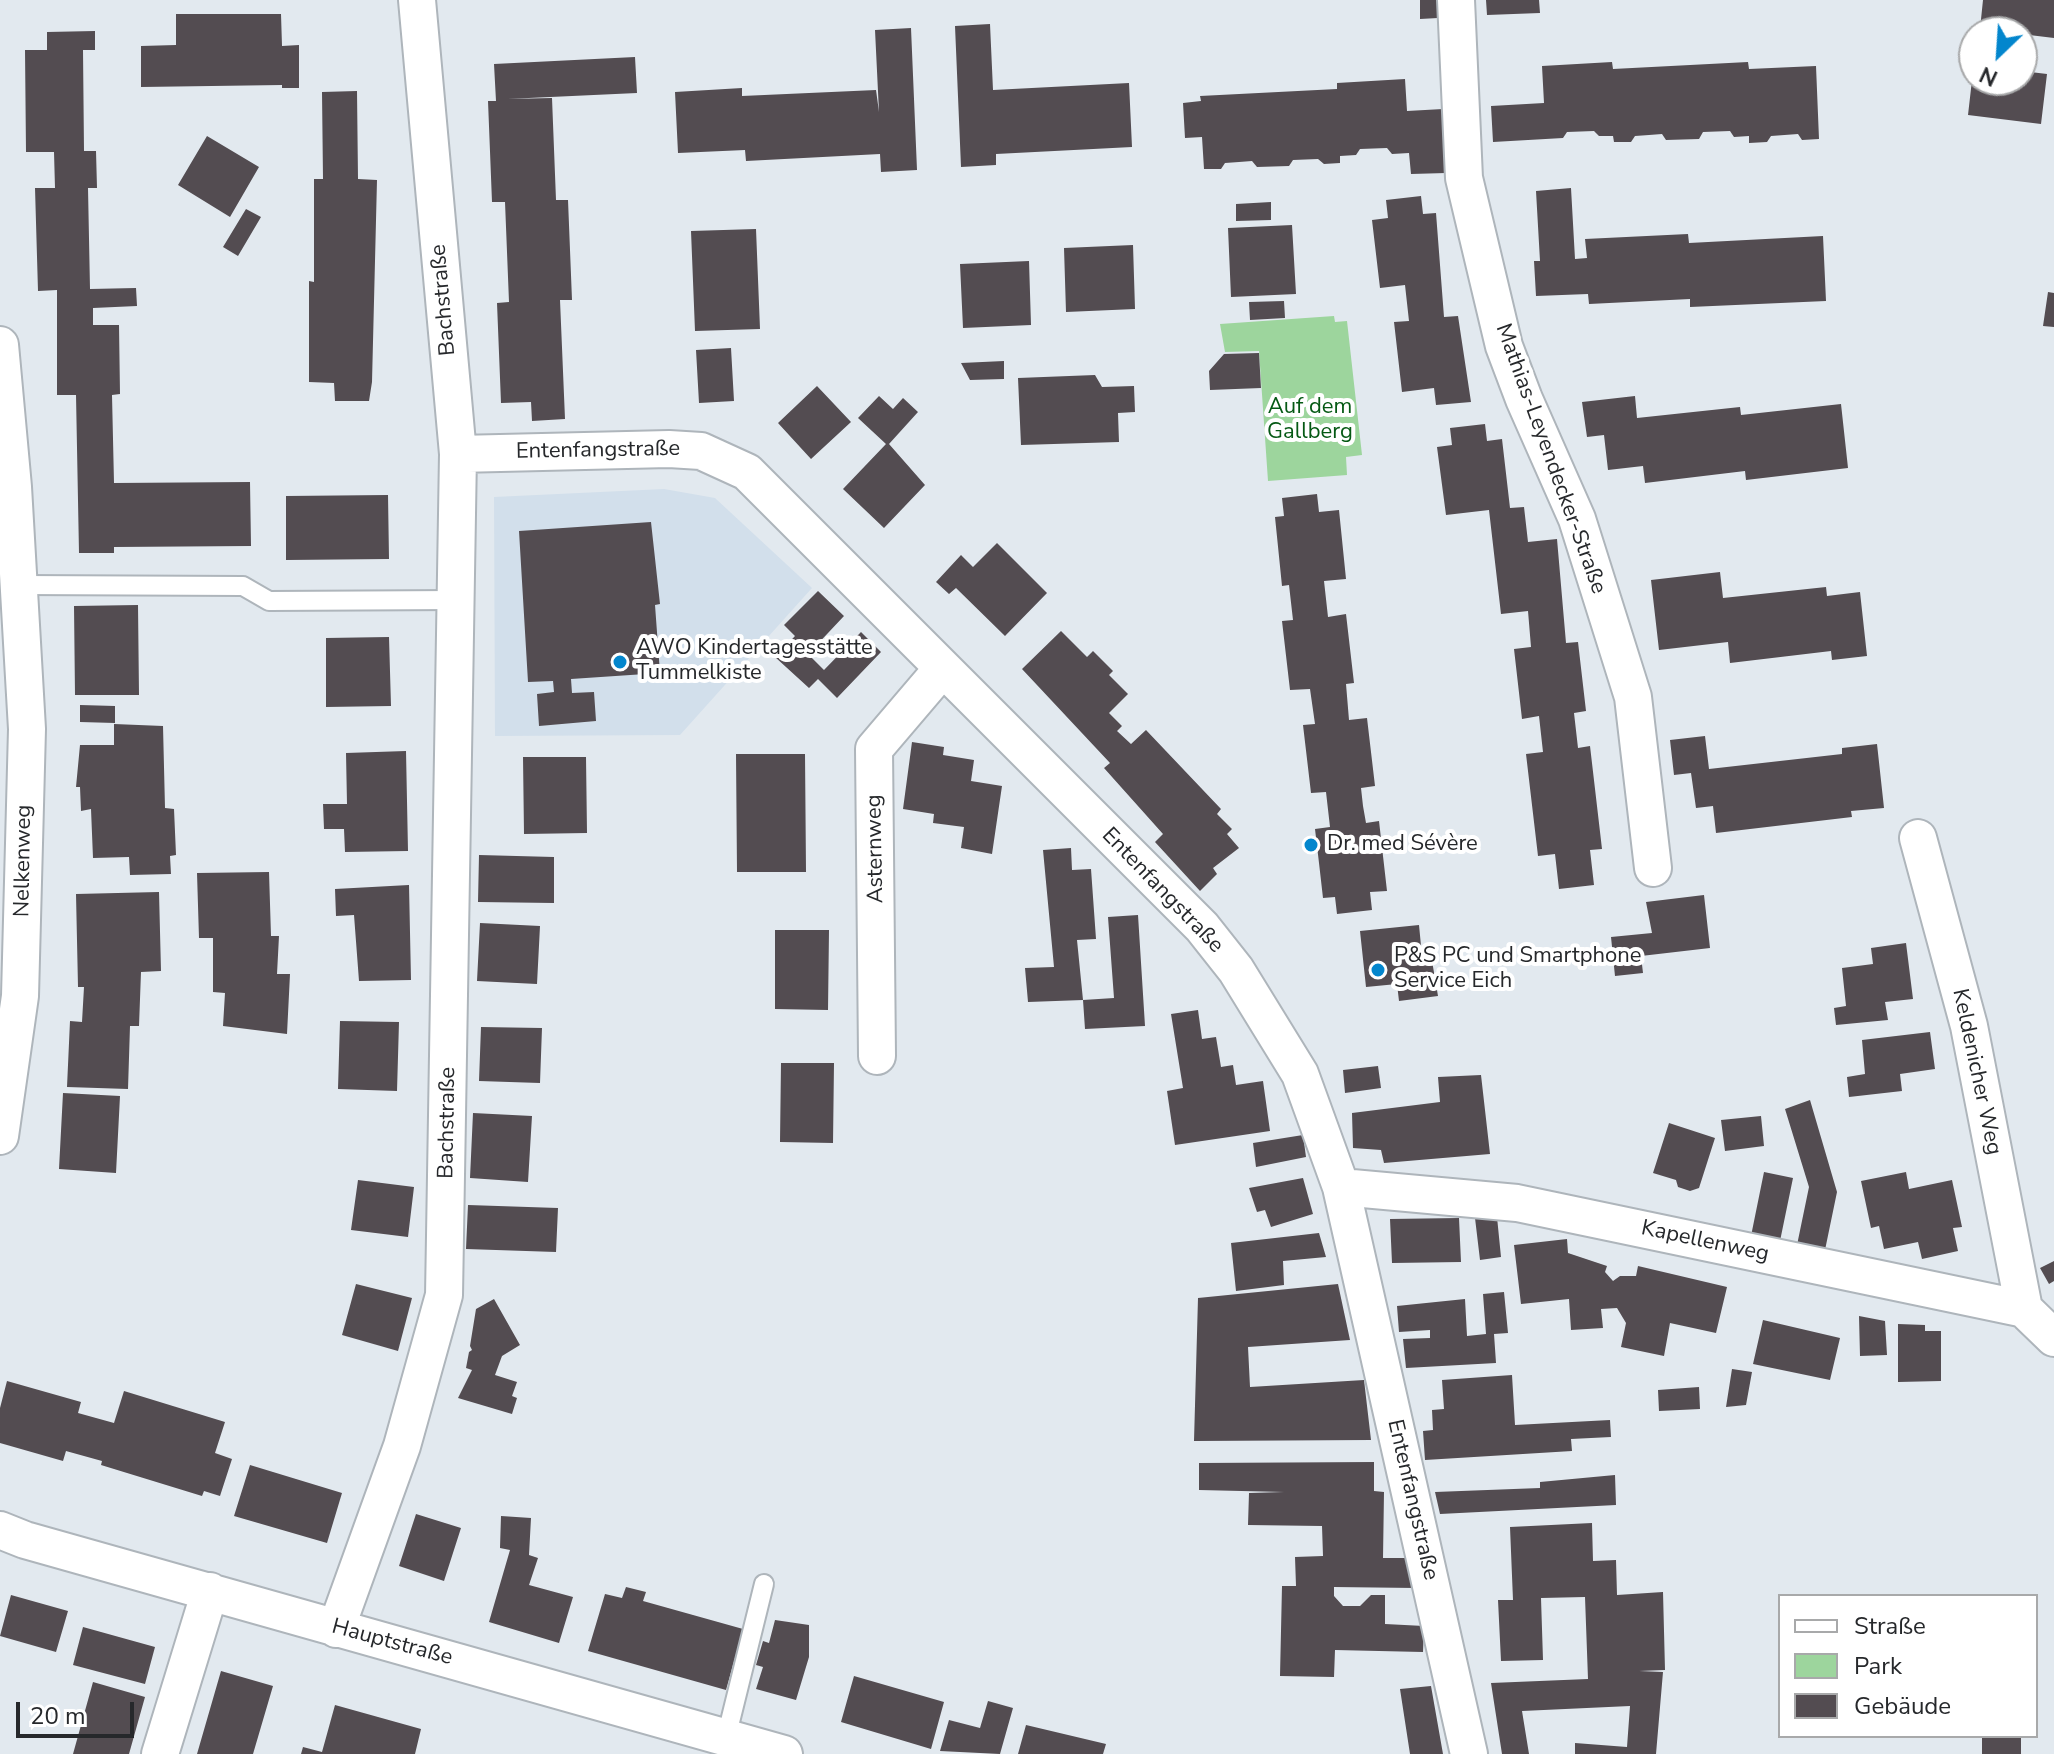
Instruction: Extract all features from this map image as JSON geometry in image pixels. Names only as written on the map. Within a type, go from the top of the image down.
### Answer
[{"type":"street","name":"Bachstraße","points":[[336,1629],[402,1446],[444,1295],[458,454],[417,0]]},
{"type":"street","name":"Mathias-Leyendecker-Straße","points":[[1456,0],[1464,178],[1504,346],[1577,519],[1633,697],[1653,868]]},
{"type":"street","name":"Nelkenweg","points":[[0,345],[7,487],[27,729],[20,996],[0,1136]]},
{"type":"street","name":"Entenfangstraße","points":[[458,454],[701,451],[747,472],[1202,927],[1236,970],[1300,1074],[1341,1187],[1469,1754]]},
{"type":"street","name":"Asternweg","points":[[877,1056],[874,749],[943,668]]},
{"type":"street","name":"Keldenicher Weg","points":[[1918,838],[1969,1026],[2024,1309]]},
{"type":"street","name":"Kapellenweg","points":[[1341,1187],[1517,1203],[2024,1309]]},
{"type":"street","points":[[2024,1309],[2054,1338]]},
{"type":"street","name":"Hauptstraße","points":[[0,1530],[336,1629],[784,1754]]},
{"type":"street","points":[[160,1754],[210,1591]]},
{"type":"lane","points":[[13,569],[243,586],[269,601],[456,600]]},
{"type":"lane","points":[[726,1738],[764,1584]]},
{"type":"shaded area","name":"AWO Kindertagesstätte Tummelkiste","points":[[664,489],[715,498],[812,588],[680,735],[495,736],[494,497]]},
{"type":"green space","name":"Auf dem Gallberg","points":[[1334,316],[1335,322],[1347,321],[1362,455],[1346,457],[1347,475],[1268,481],[1259,351],[1225,352],[1220,324]]},
{"type":"building","points":[[1420,0],[1437,0],[1438,18],[1420,19]]},
{"type":"building","points":[[1486,0],[1539,0],[1540,13],[1487,15]]},
{"type":"building","points":[[1983,0],[2054,0],[2054,38],[2038,36],[2038,16],[1981,16]]},
{"type":"building","points":[[176,14],[281,14],[282,46],[299,45],[299,88],[282,88],[282,85],[141,87],[141,46],[176,45]]},
{"type":"building","points":[[990,24],[993,90],[1129,83],[1132,147],[996,154],[996,165],[961,167],[955,26]]},
{"type":"building","points":[[911,28],[917,170],[881,172],[880,154],[746,161],[745,150],[678,153],[675,92],[742,88],[742,96],[876,90],[879,112],[875,30]]},
{"type":"building","points":[[95,31],[95,50],[83,50],[84,151],[96,151],[97,188],[88,188],[90,289],[136,288],[137,306],[93,308],[93,325],[119,325],[120,394],[112,395],[114,483],[250,482],[251,546],[114,547],[114,553],[79,553],[76,395],[57,395],[57,290],[38,291],[35,188],[55,188],[54,152],[26,152],[25,50],[47,50],[47,32]]},
{"type":"building","points":[[635,57],[637,93],[507,99],[552,98],[556,200],[568,200],[572,300],[560,300],[565,419],[532,421],[531,402],[501,403],[497,303],[509,302],[505,202],[492,202],[488,101],[496,101],[494,64]]},
{"type":"building","points":[[1612,62],[1613,69],[1748,62],[1749,69],[1816,66],[1819,139],[1802,140],[1798,134],[1771,136],[1767,142],[1749,143],[1749,136],[1734,137],[1730,131],[1703,132],[1699,139],[1666,140],[1662,134],[1635,136],[1631,142],[1614,142],[1613,136],[1599,136],[1594,131],[1567,132],[1563,138],[1493,142],[1491,106],[1544,103],[1542,66]]},
{"type":"building","points":[[2038,73],[2047,74],[2041,124],[1968,115],[1970,96],[2038,96]]},
{"type":"building","points":[[1405,79],[1407,111],[1443,109],[1446,173],[1411,174],[1409,153],[1392,154],[1387,148],[1360,149],[1356,155],[1340,156],[1340,163],[1324,164],[1318,159],[1293,160],[1289,166],[1257,167],[1252,161],[1225,163],[1221,169],[1204,169],[1202,137],[1185,138],[1183,103],[1201,101],[1200,96],[1337,89],[1337,83]]},
{"type":"building","points":[[357,91],[358,179],[377,180],[372,382],[369,401],[335,401],[334,383],[309,382],[309,281],[314,282],[314,179],[323,179],[322,92]]},
{"type":"building","points":[[207,136],[259,167],[230,217],[178,185]]},
{"type":"building","points":[[1571,188],[1575,259],[1587,258],[1585,239],[1688,234],[1689,243],[1823,236],[1826,301],[1690,307],[1690,299],[1589,304],[1588,294],[1536,296],[1534,261],[1540,261],[1536,191]]},
{"type":"building","points":[[1421,196],[1423,214],[1436,213],[1444,317],[1458,316],[1471,402],[1436,405],[1434,388],[1402,392],[1394,322],[1409,321],[1405,285],[1380,288],[1372,220],[1388,218],[1386,200]]},
{"type":"building","points":[[1271,202],[1271,220],[1236,221],[1236,204]]},
{"type":"building","points":[[246,209],[261,217],[238,256],[223,247]]},
{"type":"building","points":[[1292,225],[1296,294],[1231,297],[1228,228]]},
{"type":"building","points":[[756,229],[760,329],[695,331],[691,231]]},
{"type":"building","points":[[1133,245],[1135,309],[1066,312],[1064,248]]},
{"type":"building","points":[[1029,261],[1031,325],[963,328],[960,264]]},
{"type":"building","points":[[2048,292],[2054,293],[2054,327],[2043,326]]},
{"type":"building","points":[[1284,301],[1285,318],[1250,320],[1249,302]]},
{"type":"building","points":[[731,348],[734,401],[699,403],[696,350]]},
{"type":"building","points":[[1259,353],[1261,388],[1210,390],[1209,371],[1224,354]]},
{"type":"building","points":[[1004,361],[1004,379],[970,380],[961,363]]},
{"type":"building","points":[[1095,375],[1102,387],[1134,386],[1135,412],[1118,413],[1119,442],[1021,445],[1018,378]]},
{"type":"building","points":[[817,386],[851,422],[811,459],[778,423]]},
{"type":"building","points":[[879,396],[893,409],[903,398],[918,412],[889,444],[925,485],[884,528],[843,489],[886,444],[858,418]]},
{"type":"building","points":[[1635,396],[1637,418],[1740,407],[1741,415],[1841,404],[1848,468],[1746,480],[1745,471],[1645,483],[1643,466],[1608,470],[1604,435],[1587,437],[1582,402]]},
{"type":"building","points":[[1485,424],[1487,441],[1502,439],[1510,508],[1524,507],[1528,542],[1557,539],[1566,643],[1578,642],[1586,711],[1574,713],[1578,748],[1590,746],[1602,849],[1590,850],[1594,885],[1559,889],[1555,854],[1538,856],[1526,754],[1543,752],[1539,716],[1522,719],[1514,649],[1531,647],[1528,611],[1501,614],[1489,510],[1446,515],[1437,447],[1452,445],[1450,428]]},
{"type":"building","points":[[1317,494],[1319,512],[1339,510],[1346,579],[1324,581],[1328,617],[1346,614],[1354,683],[1346,684],[1349,720],[1367,718],[1375,786],[1361,788],[1363,806],[1366,823],[1379,821],[1387,891],[1370,892],[1372,910],[1337,914],[1335,897],[1323,898],[1315,829],[1330,827],[1326,792],[1311,793],[1303,725],[1315,724],[1310,689],[1290,690],[1282,621],[1293,620],[1289,585],[1282,586],[1275,517],[1284,516],[1282,498]]},
{"type":"building","points":[[388,495],[389,559],[286,560],[286,496]]},
{"type":"building","points":[[651,522],[660,604],[655,605],[660,673],[571,679],[572,693],[594,692],[596,721],[539,726],[537,694],[554,692],[553,681],[528,682],[519,531]]},
{"type":"building","points":[[997,543],[1047,593],[1005,636],[956,588],[949,594],[936,582],[961,555],[973,567]]},
{"type":"building","points":[[1720,572],[1723,598],[1826,587],[1827,596],[1860,592],[1867,656],[1832,660],[1831,651],[1730,663],[1728,642],[1659,650],[1651,580]]},
{"type":"building","points":[[818,591],[844,616],[812,650],[810,656],[824,670],[861,632],[881,652],[837,698],[818,679],[809,688],[775,657],[795,636],[784,625]]},
{"type":"building","points":[[138,605],[139,695],[75,695],[74,606]]},
{"type":"building","points":[[1061,631],[1087,657],[1093,651],[1113,671],[1109,675],[1128,694],[1109,713],[1122,726],[1117,731],[1131,744],[1146,730],[1221,809],[1217,814],[1232,829],[1227,834],[1239,848],[1213,868],[1217,874],[1200,891],[1155,842],[1163,834],[1104,768],[1110,763],[1022,669]]},
{"type":"building","points":[[389,637],[391,706],[326,707],[326,638]]},
{"type":"building","points":[[80,705],[115,706],[115,723],[80,722]]},
{"type":"building","points":[[114,724],[163,726],[165,808],[174,809],[176,855],[170,856],[171,874],[130,875],[129,857],[93,858],[91,809],[81,811],[80,787],[76,787],[80,745],[114,745]]},
{"type":"building","points":[[1705,736],[1709,769],[1842,754],[1842,748],[1877,744],[1884,808],[1851,811],[1852,817],[1716,833],[1713,806],[1696,808],[1691,773],[1674,775],[1670,740]]},
{"type":"building","points":[[912,742],[944,747],[943,755],[974,760],[971,781],[1002,786],[992,854],[961,848],[964,827],[933,823],[934,814],[903,809]]},
{"type":"building","points":[[406,751],[408,851],[345,852],[344,829],[324,829],[323,804],[347,804],[346,753]]},
{"type":"building","points":[[736,754],[805,754],[806,872],[737,872]]},
{"type":"building","points":[[523,757],[586,757],[587,833],[524,834]]},
{"type":"building","points":[[1071,848],[1072,870],[1091,869],[1096,939],[1077,940],[1083,1000],[1028,1002],[1025,968],[1054,967],[1043,850]]},
{"type":"building","points":[[479,855],[554,857],[554,903],[478,902]]},
{"type":"building","points":[[269,872],[271,936],[279,936],[277,974],[290,974],[287,1034],[223,1026],[225,993],[213,992],[213,938],[199,938],[197,873]]},
{"type":"building","points":[[409,885],[411,980],[359,981],[354,915],[336,916],[335,889]]},
{"type":"building","points":[[159,892],[161,971],[141,972],[139,1026],[130,1026],[128,1089],[67,1087],[70,1021],[82,1022],[84,987],[78,987],[76,894]]},
{"type":"building","points":[[1704,895],[1710,948],[1641,956],[1643,973],[1615,976],[1611,937],[1652,933],[1646,902]]},
{"type":"building","points":[[1138,915],[1145,1026],[1085,1029],[1083,1000],[1114,998],[1108,917]]},
{"type":"building","points":[[480,923],[540,926],[537,984],[477,981]]},
{"type":"building","points":[[1419,925],[1422,956],[1431,955],[1438,996],[1399,1001],[1397,984],[1366,987],[1360,931]]},
{"type":"building","points":[[775,930],[829,930],[828,1010],[775,1009]]},
{"type":"building","points":[[1906,943],[1913,999],[1885,1002],[1888,1020],[1836,1025],[1834,1008],[1846,1006],[1842,968],[1873,964],[1871,948]]},
{"type":"building","points":[[1198,1010],[1202,1039],[1216,1037],[1221,1067],[1233,1065],[1236,1085],[1263,1081],[1270,1131],[1175,1145],[1167,1091],[1183,1088],[1171,1014]]},
{"type":"building","points":[[340,1021],[399,1022],[397,1091],[338,1089]]},
{"type":"building","points":[[481,1027],[542,1028],[540,1083],[479,1081]]},
{"type":"building","points":[[1930,1032],[1935,1069],[1900,1074],[1902,1091],[1849,1097],[1847,1077],[1865,1074],[1862,1040]]},
{"type":"building","points":[[781,1063],[834,1063],[833,1143],[780,1142]]},
{"type":"building","points":[[1378,1066],[1381,1088],[1345,1093],[1343,1070]]},
{"type":"building","points":[[1481,1075],[1490,1154],[1384,1163],[1381,1150],[1353,1148],[1352,1113],[1440,1102],[1438,1077]]},
{"type":"building","points":[[63,1093],[120,1096],[116,1173],[59,1169]]},
{"type":"building","points":[[1810,1100],[1837,1192],[1825,1250],[1797,1245],[1809,1187],[1785,1109]]},
{"type":"building","points":[[473,1113],[532,1116],[528,1182],[470,1178]]},
{"type":"building","points":[[1761,1116],[1764,1146],[1725,1151],[1721,1120]]},
{"type":"building","points":[[1669,1123],[1715,1138],[1699,1188],[1690,1191],[1678,1187],[1676,1180],[1653,1173]]},
{"type":"building","points":[[1303,1135],[1306,1157],[1256,1167],[1253,1143]]},
{"type":"building","points":[[1764,1172],[1793,1178],[1780,1241],[1751,1236]]},
{"type":"building","points":[[1906,1172],[1909,1189],[1952,1180],[1962,1227],[1953,1228],[1958,1251],[1922,1259],[1918,1242],[1884,1249],[1879,1226],[1871,1228],[1861,1181]]},
{"type":"building","points":[[1303,1178],[1313,1214],[1271,1227],[1265,1210],[1257,1212],[1249,1188]]},
{"type":"building","points":[[358,1180],[414,1187],[408,1237],[351,1230]]},
{"type":"building","points":[[468,1205],[558,1208],[556,1252],[466,1249]]},
{"type":"building","points":[[1497,1217],[1501,1257],[1480,1260],[1475,1218]]},
{"type":"building","points":[[1459,1218],[1461,1262],[1392,1263],[1390,1219]]},
{"type":"building","points":[[1319,1233],[1326,1257],[1283,1261],[1284,1285],[1236,1291],[1231,1243]]},
{"type":"building","points":[[1567,1239],[1568,1253],[1607,1266],[1605,1272],[1613,1281],[1620,1276],[1636,1276],[1638,1266],[1727,1287],[1716,1333],[1670,1323],[1664,1356],[1621,1347],[1626,1323],[1617,1308],[1601,1309],[1603,1328],[1571,1330],[1569,1299],[1521,1304],[1514,1245]]},
{"type":"building","points":[[2054,1261],[2054,1281],[2049,1284],[2040,1268]]},
{"type":"building","points":[[356,1284],[412,1298],[398,1351],[342,1335]]},
{"type":"building","points":[[1338,1284],[1350,1340],[1248,1347],[1250,1387],[1364,1380],[1371,1440],[1194,1441],[1198,1298]]},
{"type":"building","points":[[1504,1292],[1508,1333],[1494,1334],[1496,1363],[1406,1368],[1403,1339],[1430,1338],[1430,1330],[1399,1332],[1397,1306],[1465,1299],[1467,1336],[1486,1334],[1483,1294]]},
{"type":"building","points":[[494,1299],[520,1345],[502,1356],[495,1375],[517,1382],[512,1396],[517,1398],[512,1414],[458,1398],[472,1370],[466,1368],[472,1350],[476,1309]]},
{"type":"building","points":[[1859,1316],[1885,1321],[1887,1355],[1860,1356]]},
{"type":"building","points":[[1763,1320],[1840,1338],[1830,1380],[1753,1364]]},
{"type":"building","points":[[1898,1324],[1925,1325],[1925,1331],[1941,1331],[1941,1381],[1898,1382]]},
{"type":"building","points":[[1732,1369],[1752,1372],[1746,1405],[1726,1407]]},
{"type":"building","points":[[1512,1375],[1515,1425],[1610,1420],[1611,1437],[1571,1439],[1572,1451],[1425,1460],[1423,1431],[1433,1430],[1432,1410],[1444,1409],[1442,1380]]},
{"type":"building","points":[[7,1381],[81,1402],[78,1413],[114,1423],[124,1391],[225,1422],[215,1453],[232,1459],[220,1496],[204,1491],[202,1496],[66,1451],[63,1461],[0,1443],[0,1408]]},
{"type":"building","points":[[1699,1387],[1700,1409],[1659,1411],[1658,1390]]},
{"type":"building","points":[[1374,1462],[1374,1491],[1384,1492],[1383,1558],[1410,1558],[1416,1588],[1334,1587],[1334,1596],[1343,1606],[1360,1606],[1371,1595],[1385,1595],[1385,1624],[1424,1626],[1423,1652],[1335,1650],[1334,1677],[1280,1676],[1282,1586],[1296,1586],[1295,1557],[1323,1556],[1322,1526],[1248,1525],[1249,1493],[1284,1492],[1199,1490],[1199,1463]]},
{"type":"building","points":[[250,1465],[342,1493],[327,1543],[234,1516]]},
{"type":"building","points":[[1615,1475],[1616,1505],[1440,1514],[1435,1492],[1540,1488],[1540,1482]]},
{"type":"building","points":[[416,1514],[461,1528],[444,1581],[399,1566]]},
{"type":"building","points":[[501,1516],[531,1518],[529,1555],[538,1558],[529,1585],[573,1597],[559,1643],[489,1622],[510,1550],[500,1548]]},
{"type":"building","points":[[1592,1523],[1593,1561],[1616,1560],[1617,1595],[1663,1592],[1665,1670],[1639,1671],[1663,1672],[1656,1754],[1575,1754],[1575,1743],[1627,1747],[1630,1706],[1522,1711],[1529,1754],[1502,1754],[1491,1683],[1588,1679],[1585,1597],[1541,1598],[1543,1660],[1501,1661],[1498,1600],[1513,1600],[1510,1527]]},
{"type":"building","points":[[626,1587],[646,1592],[643,1601],[743,1629],[726,1690],[588,1651],[605,1594],[622,1598]]},
{"type":"building","points":[[11,1595],[68,1611],[56,1652],[0,1636]]},
{"type":"building","points":[[775,1620],[809,1625],[809,1657],[796,1700],[756,1689],[763,1667],[756,1665],[763,1641],[769,1643]]},
{"type":"building","points":[[83,1627],[155,1647],[145,1684],[73,1665]]},
{"type":"building","points":[[221,1671],[273,1686],[253,1754],[197,1754]]},
{"type":"building","points":[[854,1676],[944,1702],[931,1749],[841,1722]]},
{"type":"building","points":[[93,1682],[145,1697],[129,1754],[73,1754]]},
{"type":"building","points":[[1431,1686],[1443,1754],[1410,1754],[1400,1689]]},
{"type":"building","points":[[988,1701],[1013,1708],[1000,1754],[940,1751],[949,1720],[980,1728]]},
{"type":"building","points":[[335,1705],[421,1729],[415,1754],[301,1754],[303,1747],[322,1752]]},
{"type":"building","points":[[1026,1725],[1106,1744],[1103,1754],[1018,1754]]},
{"type":"building","points":[[1982,1738],[2021,1738],[2021,1754],[1982,1754]]},
{"type":"place","name":"AWO Kindertagesstätte Tummelkiste","points":[[620,662]]},
{"type":"place","name":"Dr. med Sévère","points":[[1311,845]]},
{"type":"place","name":"P&S PC und Smartphone Service Eich","points":[[1378,970]]}]
